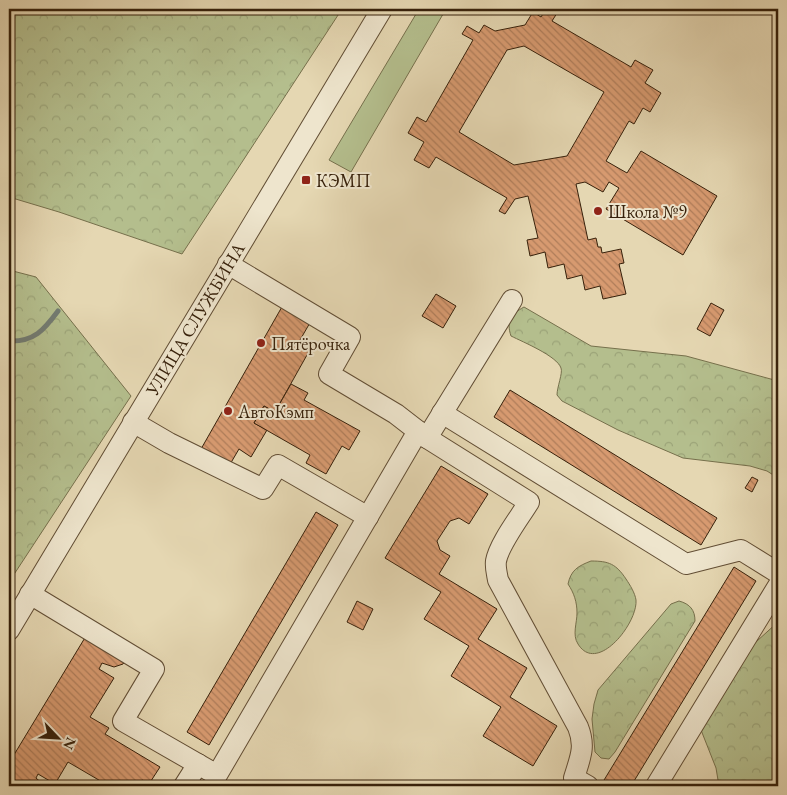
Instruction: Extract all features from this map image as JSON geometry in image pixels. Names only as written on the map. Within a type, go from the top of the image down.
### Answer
[{"type":"street","name":"УЛИЦА СЛУЖБИНА","points":[[9,630],[382,9]]},
{"type":"street","points":[[228,264],[350,337],[329,374],[396,414],[422,434],[529,502],[499,551],[496,561],[498,580],[578,727],[583,748],[574,778],[588,786]]},
{"type":"street","points":[[30,594],[154,669],[124,721],[217,775],[368,517],[422,434],[442,413],[512,300]]},
{"type":"street","points":[[442,413],[686,564],[741,550],[778,573]]},
{"type":"street","points":[[133,422],[169,443],[263,490],[278,465],[368,517]]},
{"type":"street","points":[[656,786],[778,586]]},
{"type":"street","points":[[184,786],[198,764]]},
{"type":"green space","points":[[9,9],[342,9],[182,254],[9,197]]},
{"type":"green space","points":[[419,9],[446,9],[351,172],[329,160]]},
{"type":"green space","points":[[9,270],[36,277],[131,396],[9,582]]},
{"type":"green space","points":[[524,307],[591,346],[686,356],[778,381],[778,478],[767,471],[750,466],[683,458],[618,430],[562,401],[557,395],[561,370],[558,363],[539,350],[511,336],[509,322],[516,312]]},
{"type":"green space","points":[[591,561],[612,564],[629,584],[636,600],[635,610],[624,632],[605,650],[595,653],[586,652],[576,640],[576,605],[568,584],[571,575],[576,569]]},
{"type":"green space","points":[[679,601],[691,608],[695,621],[615,752],[609,759],[601,758],[595,752],[592,719],[598,690],[671,604]]},
{"type":"green space","points":[[778,622],[778,786],[719,786],[716,768],[701,730],[740,659]]},
{"type":"building","points":[[546,9],[559,10],[552,21],[631,67],[635,60],[653,70],[645,83],[661,93],[650,112],[643,108],[634,124],[629,121],[606,161],[627,173],[641,151],[717,196],[683,255],[606,209],[619,188],[609,182],[603,192],[585,182],[576,184],[588,240],[596,238],[602,253],[621,249],[624,263],[619,264],[626,294],[603,299],[600,286],[585,290],[582,275],[567,279],[564,264],[548,268],[545,252],[530,256],[527,240],[538,238],[528,196],[515,199],[505,214],[499,211],[507,198],[436,157],[429,168],[414,160],[424,142],[408,133],[417,117],[426,122],[473,40],[462,34],[467,26],[479,33],[484,25],[495,31],[525,25],[533,12],[541,17]],"holes":[[[524,46],[604,92],[567,156],[514,165],[459,132],[507,50]]]},
{"type":"building","points":[[436,294],[456,306],[443,328],[422,316]]},
{"type":"building","points":[[711,303],[724,310],[710,336],[697,329]]},
{"type":"building","points":[[283,305],[311,321],[300,340],[312,346],[275,412],[264,406],[254,423],[267,430],[251,457],[239,449],[229,466],[201,449]]},
{"type":"building","points":[[291,384],[308,393],[304,400],[360,431],[349,450],[342,446],[326,474],[306,463],[310,455],[254,423],[264,406],[275,412]]},
{"type":"building","points":[[510,390],[717,518],[701,545],[494,417]]},
{"type":"building","points":[[441,466],[488,494],[469,524],[459,518],[450,521],[437,541],[440,550],[450,556],[439,574],[497,609],[478,639],[527,668],[510,697],[557,726],[533,766],[483,736],[501,707],[451,676],[469,646],[424,619],[441,592],[385,558]]},
{"type":"building","points":[[752,477],[758,480],[752,492],[745,488]]},
{"type":"building","points":[[316,512],[338,525],[209,745],[187,732]]},
{"type":"building","points":[[734,567],[756,581],[631,786],[601,785]]},
{"type":"building","points":[[357,601],[373,609],[363,630],[347,622]]},
{"type":"building","points":[[86,636],[127,659],[123,664],[114,667],[102,663],[99,669],[114,678],[90,717],[109,728],[105,734],[160,767],[149,784],[142,780],[139,786],[109,786],[68,762],[55,784],[38,774],[36,778],[45,786],[15,786],[9,782],[9,763]]},
{"type":"waterway","points":[[9,341],[18,341],[38,334],[58,311]]},
{"type":"place","name":"КЭМП","points":[[306,180]]},
{"type":"place","name":"Школа №9","points":[[598,211]]},
{"type":"place","name":"Пятёрочка","points":[[261,343]]},
{"type":"place","name":"АвтоКэмп","points":[[228,411]]}]
